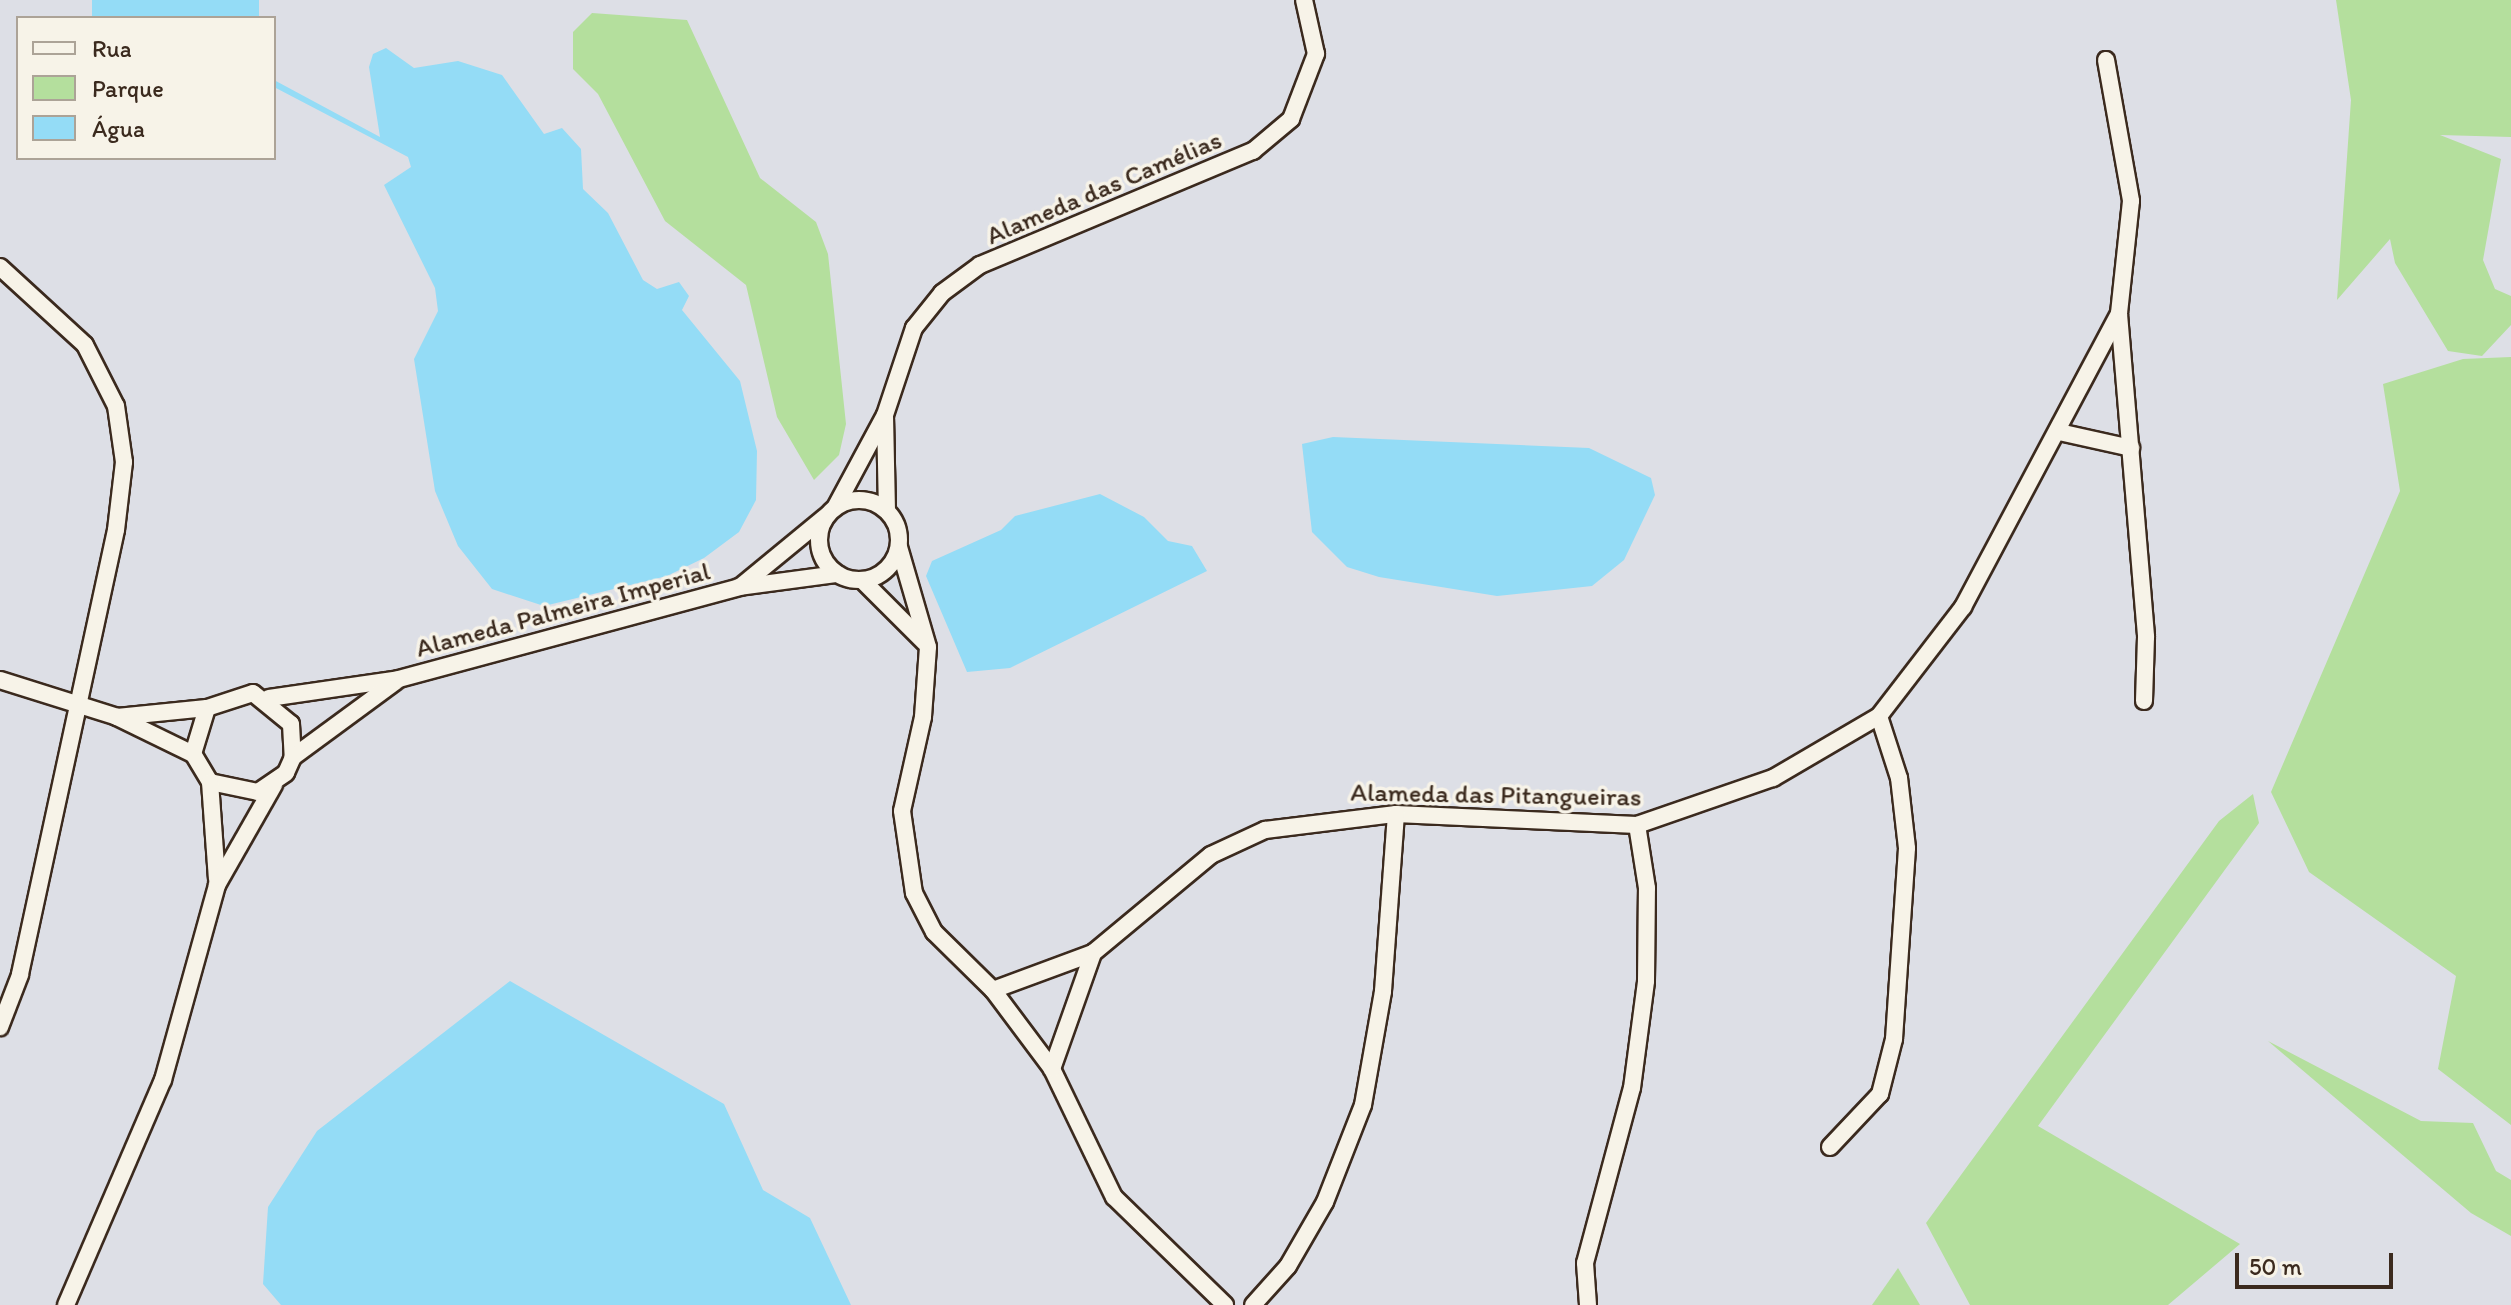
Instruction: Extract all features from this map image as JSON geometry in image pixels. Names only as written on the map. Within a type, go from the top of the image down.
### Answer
[{"type":"street","name":"Alameda das Camélias","points":[[885,415],[914,328],[942,293],[980,265],[1253,151],[1291,119],[1316,54],[1304,0]]},
{"type":"street","points":[[2106,60],[2131,201],[2119,314],[2146,637],[2144,701]]},
{"type":"street","points":[[0,267],[85,345],[116,406],[123,440],[121,502],[78,708],[20,975],[0,1027]]},
{"type":"street","name":"Alameda das Pitangueiras","points":[[993,990],[1093,953],[1211,855],[1265,830],[1396,814],[1637,825],[1773,778],[1879,716],[1963,607],[2059,432],[2119,314]]},
{"type":"street","points":[[885,415],[887,510],[928,647],[923,717],[902,811],[905,855],[934,932],[993,990],[1052,1069],[1114,1197],[1225,1305]]},
{"type":"street","points":[[885,415],[831,511],[818,541],[837,574],[862,580],[928,647]]},
{"type":"street","points":[[2059,432],[2131,448]]},
{"type":"street","points":[[739,587],[831,511],[862,500],[887,510]]},
{"type":"street","points":[[862,580],[886,570],[899,547]]},
{"type":"street","name":"Alameda Palmeira Imperial","points":[[399,679],[739,587],[837,574]]},
{"type":"street","points":[[117,717],[207,708],[236,692],[269,698],[399,679]]},
{"type":"street","points":[[66,1305],[163,1080],[217,885],[293,757],[399,679]]},
{"type":"street","points":[[0,680],[29,693],[117,717],[193,754],[210,782],[217,885]]},
{"type":"street","points":[[0,692],[29,693]]},
{"type":"street","points":[[269,698],[291,724],[293,757]]},
{"type":"street","points":[[193,754],[197,721],[207,708]]},
{"type":"street","points":[[1830,1147],[1880,1094],[1896,1025],[1907,848],[1899,778],[1879,716]]},
{"type":"street","points":[[210,782],[241,794],[274,785]]},
{"type":"street","points":[[1253,1305],[1288,1266],[1325,1202],[1363,1105],[1383,991],[1396,814]]},
{"type":"street","points":[[1588,1305],[1585,1263],[1632,1088],[1646,981],[1647,888],[1637,825]]},
{"type":"street","points":[[1052,1069],[1093,953]]},
{"type":"green space","points":[[2336,0],[2511,0],[2511,137],[2440,135],[2501,159],[2483,260],[2495,289],[2511,296],[2511,325],[2482,356],[2448,351],[2395,263],[2390,239],[2337,300],[2351,100]]},
{"type":"green space","points":[[592,13],[687,20],[760,178],[816,222],[828,254],[846,424],[839,455],[814,480],[777,417],[746,285],[665,221],[598,94],[573,69],[573,32]]},
{"type":"green space","points":[[2511,357],[2511,1125],[2438,1069],[2456,976],[2309,872],[2271,792],[2400,491],[2383,384],[2463,359]]},
{"type":"green space","points":[[2253,794],[2259,823],[2038,1126],[2240,1244],[2168,1305],[1970,1305],[1926,1223],[2219,821]]},
{"type":"green space","points":[[2268,1041],[2421,1121],[2473,1123],[2496,1171],[2511,1180],[2511,1236],[2471,1213]]},
{"type":"green space","points":[[1898,1268],[1920,1305],[1872,1305]]},
{"type":"water","points":[[92,0],[259,0],[259,16],[92,16]]},
{"type":"water","points":[[386,48],[414,68],[458,61],[502,75],[544,134],[562,128],[581,149],[583,189],[608,213],[643,280],[657,289],[679,282],[689,296],[682,310],[740,381],[757,451],[756,500],[739,532],[704,558],[667,576],[544,606],[492,589],[458,546],[435,491],[414,359],[438,311],[435,288],[384,185],[411,167],[408,157],[276,88],[276,81],[380,137],[369,67],[373,54]]},
{"type":"water","points":[[1333,437],[1589,448],[1651,478],[1655,495],[1624,560],[1592,586],[1497,596],[1379,577],[1347,567],[1312,532],[1302,444]]},
{"type":"water","points":[[1100,494],[1144,517],[1168,541],[1192,546],[1207,571],[1010,668],[967,672],[926,576],[932,561],[1001,530],[1015,516]]},
{"type":"water","points":[[510,981],[724,1104],[763,1190],[810,1218],[851,1305],[281,1305],[263,1284],[268,1207],[317,1131]]}]
